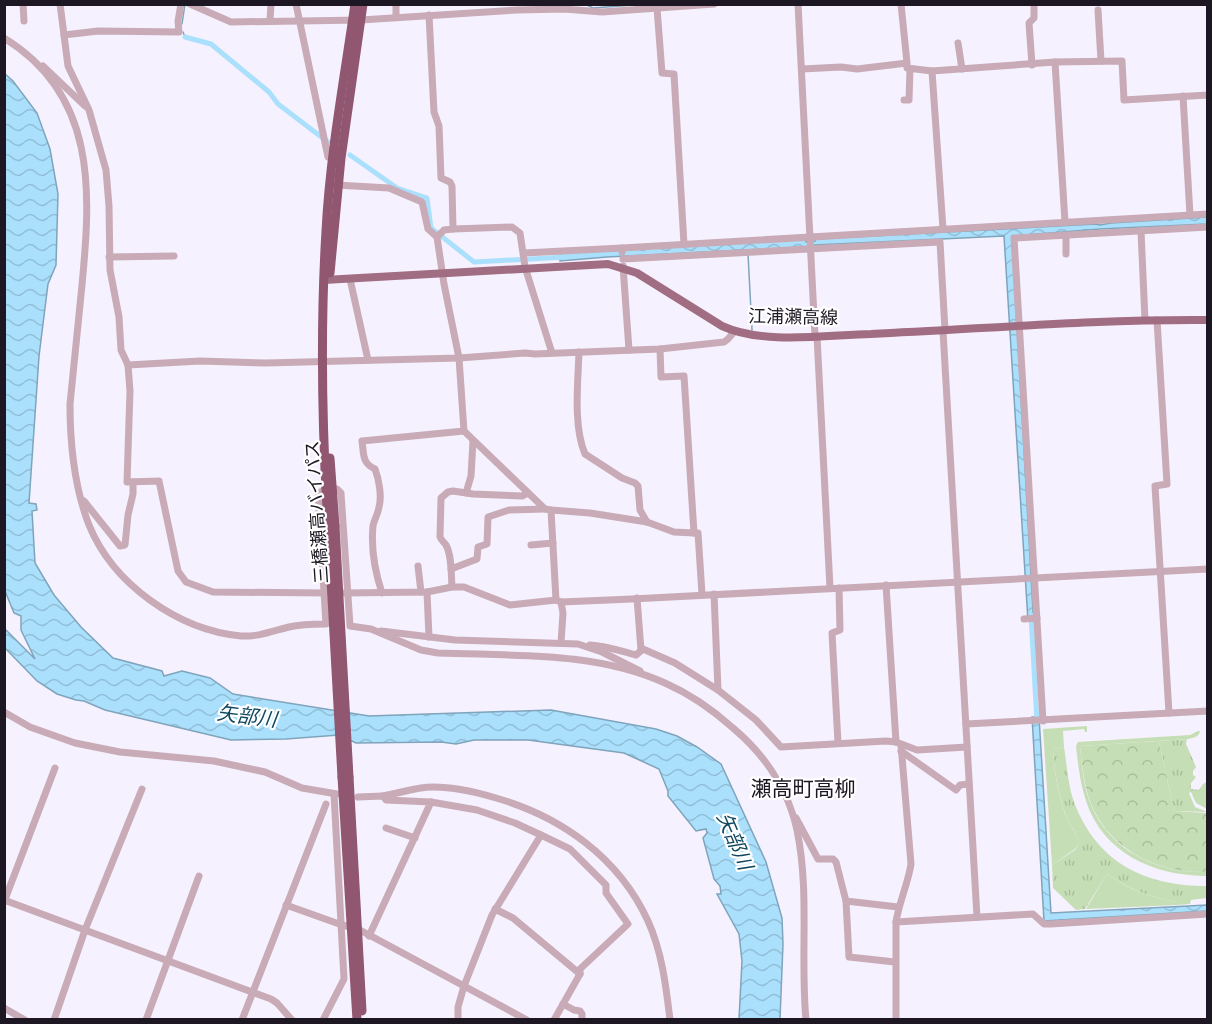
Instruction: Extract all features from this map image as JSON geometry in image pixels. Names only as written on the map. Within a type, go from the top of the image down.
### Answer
[{"type":"highway","name":"三橋瀬高バイパス","points":[[355,4],[357,20],[334,185],[327,280],[325,361],[346,777],[350,927],[357,1020]]},
{"type":"highway","name":"三橋瀬高バイパス","points":[[334,185],[333,159],[357,20],[363,4]]},
{"type":"highway","name":"三橋瀬高バイパス","points":[[350,927],[363,1020]]},
{"type":"main road","name":"江浦瀬高線","points":[[327,280],[592,264],[622,256],[637,273],[734,332],[759,337],[944,331],[1145,320],[1208,320]]},
{"type":"street","points":[[23,4],[24,21]]},
{"type":"street","points":[[60,4],[68,66],[89,110],[106,170],[110,270],[119,317],[121,350],[128,365],[130,391],[127,482],[159,481],[178,571],[186,582],[213,592],[381,593],[424,592],[464,587],[510,605],[1208,569]]},
{"type":"street","points":[[64,35],[98,32],[180,32],[178,21],[181,4]]},
{"type":"street","points":[[270,20],[271,4]]},
{"type":"street","points":[[296,4],[328,157],[333,159]]},
{"type":"street","points":[[396,4],[396,17]]},
{"type":"street","points":[[190,5],[231,22],[357,20],[517,7],[602,12],[714,4]]},
{"type":"street","points":[[798,4],[830,588]]},
{"type":"street","points":[[901,4],[908,66],[909,100],[904,100]]},
{"type":"street","points":[[1032,65],[1029,23],[1034,18],[1034,4]]},
{"type":"street","points":[[657,9],[662,74],[674,74],[684,244]]},
{"type":"street","points":[[1098,10],[1101,61]]},
{"type":"street","points":[[429,15],[434,112],[439,126],[441,178],[450,182],[452,186],[453,229]]},
{"type":"street","points":[[4,38],[38,64],[62,97],[78,133],[84,154],[87,180],[87,234],[70,414],[74,463],[82,500],[94,536],[130,584],[175,615],[207,629],[243,636],[257,636],[303,624],[326,624],[429,637],[610,647],[636,655],[641,650],[637,598]]},
{"type":"street","points":[[958,43],[962,69]]},
{"type":"street","points":[[802,69],[908,66],[932,71],[1055,62],[1122,61],[1124,100],[1208,95]]},
{"type":"street","points":[[1055,62],[1065,222]]},
{"type":"street","points":[[38,64],[42,64],[89,110]]},
{"type":"street","points":[[932,71],[943,229]]},
{"type":"street","points":[[1183,96],[1190,215]]},
{"type":"street","points":[[334,185],[389,188],[422,202],[428,229],[439,235]]},
{"type":"street","points":[[1042,721],[1030,618],[1033,578],[1015,327],[1014,238],[1066,235],[1104,227],[1208,214]]},
{"type":"street","points":[[524,253],[622,256],[810,243],[943,229],[1065,222],[1142,231],[1208,227]]},
{"type":"street","points":[[439,235],[444,230],[453,229],[512,227],[520,233],[525,267],[552,353]]},
{"type":"street","points":[[1142,231],[1145,320]]},
{"type":"street","points":[[439,235],[443,273],[459,357],[464,431],[548,510],[559,601],[563,613],[561,643]]},
{"type":"street","points":[[1066,235],[1066,254]]},
{"type":"street","points":[[622,256],[684,244],[940,242],[977,917]]},
{"type":"street","points":[[109,257],[174,256]]},
{"type":"street","points":[[622,256],[629,350]]},
{"type":"street","points":[[350,279],[368,360]]},
{"type":"street","points":[[1157,320],[1167,484],[1155,486],[1169,713]]},
{"type":"street","points":[[128,365],[368,360],[660,349],[724,342],[734,332]]},
{"type":"street","points":[[660,349],[661,377],[684,375],[694,533]]},
{"type":"street","points":[[579,352],[579,415],[585,454],[638,486],[640,510],[647,522]]},
{"type":"street","points":[[381,593],[373,542],[374,524],[380,504],[377,474],[375,469],[368,467],[365,463],[362,441],[464,431]]},
{"type":"street","points":[[466,493],[471,476],[473,441]]},
{"type":"street","points":[[82,500],[120,546],[125,545],[133,482]]},
{"type":"street","points":[[326,624],[318,494],[337,489],[341,493],[350,626]]},
{"type":"street","points":[[452,587],[446,546],[440,537],[441,498],[448,492],[522,496],[528,493]]},
{"type":"street","points":[[451,569],[477,559],[478,547],[487,543],[488,517],[509,510],[590,513],[647,522],[674,532],[698,533],[702,594]]},
{"type":"street","points":[[531,545],[553,543]]},
{"type":"street","points":[[418,566],[424,592],[429,637]]},
{"type":"street","points":[[886,585],[911,864],[908,881],[898,907],[896,922],[896,1020]]},
{"type":"street","points":[[838,743],[832,633],[840,630],[839,588]]},
{"type":"street","points":[[714,594],[718,690]]},
{"type":"street","points":[[371,629],[421,650],[438,653],[561,658],[610,664],[644,674],[693,697],[746,740],[771,770],[784,792],[799,840],[804,889],[806,1020]]},
{"type":"street","points":[[578,644],[634,667],[644,674]]},
{"type":"street","points":[[641,650],[675,663],[718,690],[756,720],[781,747],[838,743],[899,746],[917,750],[967,747]]},
{"type":"street","points":[[966,724],[1208,711]]},
{"type":"street","points":[[4,712],[30,727],[75,743],[120,752],[214,761],[265,772],[302,788],[335,794],[350,927],[344,979],[323,1020]]},
{"type":"street","points":[[899,746],[956,790],[960,785],[969,784]]},
{"type":"street","points":[[55,768],[5,901],[252,992],[277,1003],[292,1020]]},
{"type":"street","points":[[358,797],[383,796],[432,787],[469,791],[533,811],[577,836],[613,868],[641,907],[657,947],[670,1020]]},
{"type":"street","points":[[54,1020],[85,930],[142,789]]},
{"type":"street","points":[[383,796],[386,800],[431,802],[477,810],[515,823],[570,849],[606,885],[606,892],[628,924],[580,969],[580,974],[554,1020]]},
{"type":"street","points":[[369,936],[431,802]]},
{"type":"street","points":[[242,1020],[326,804]]},
{"type":"street","points":[[793,816],[798,819],[818,859],[832,859],[836,862],[846,901],[849,957],[895,962]]},
{"type":"street","points":[[386,828],[415,838]]},
{"type":"street","points":[[458,1020],[458,1007],[464,986],[495,909],[541,835]]},
{"type":"street","points":[[146,1020],[199,876]]},
{"type":"street","points":[[846,901],[898,907]]},
{"type":"street","points":[[286,905],[369,936],[527,1020]]},
{"type":"street","points":[[495,909],[513,918],[580,974]]},
{"type":"street","points":[[896,922],[1033,914],[1044,924],[1051,924],[1208,915]]},
{"type":"street","points":[[562,1004],[580,1011],[582,1020]]},
{"type":"street","points":[[4,1008],[25,1020]]},
{"type":"green space","points":[[1087,726],[1087,732],[1084,729],[1063,731],[1064,747],[1053,749],[1062,802],[1079,844],[1052,865],[1043,729]]},
{"type":"green space","points":[[1200,731],[1197,736],[1188,739],[1080,746],[1088,798],[1099,821],[1110,835],[1123,847],[1154,864],[1189,872],[1207,872],[1207,876],[1185,875],[1149,866],[1132,858],[1104,835],[1086,801],[1076,746],[1078,742],[1190,735]]},
{"type":"green space","points":[[1187,739],[1186,744],[1196,767],[1193,775],[1196,777],[1191,783],[1191,789],[1199,790],[1207,782],[1207,809],[1196,803],[1191,792],[1189,793],[1195,807],[1207,812],[1174,811],[1159,741]]},
{"type":"green space","points":[[1159,741],[1174,811],[1207,813],[1207,872],[1171,869],[1138,856],[1110,834],[1099,820],[1091,804],[1085,783],[1080,746]]},
{"type":"green space","points":[[1064,747],[1074,802],[1096,841],[1126,867],[1144,876],[1184,885],[1207,886],[1207,898],[1191,900],[1190,904],[1177,905],[1177,902],[1149,895],[1107,874],[1085,909],[1076,910],[1053,888],[1052,865],[1075,850],[1079,844],[1067,819],[1056,776],[1053,749]]},
{"type":"green space","points":[[1107,874],[1149,895],[1177,902],[1177,905],[1086,909]]},
{"type":"water","name":"矢部川","points":[[4,73],[13,81],[37,113],[50,149],[58,194],[56,265],[48,284],[39,356],[29,503],[36,504],[37,510],[32,511],[35,563],[54,595],[81,627],[113,658],[162,671],[164,676],[182,671],[210,678],[233,694],[369,716],[551,710],[656,729],[677,736],[697,747],[721,764],[766,862],[782,918],[780,1019],[739,1019],[742,961],[739,934],[717,894],[721,894],[720,886],[714,879],[703,838],[707,833],[706,829],[696,831],[668,796],[659,769],[624,753],[528,740],[474,740],[456,744],[441,742],[356,743],[339,735],[231,740],[105,710],[84,701],[57,694],[37,681],[5,648],[5,629],[35,659],[21,630],[21,616],[14,613],[5,591]]},
{"type":"water","points":[[1207,217],[1207,224],[1012,236],[1033,611],[1033,620],[1028,621],[1004,236],[560,261],[560,253],[805,239],[806,242],[815,241],[815,239],[1100,225]]},
{"type":"water","points":[[1032,717],[1039,717],[1051,913],[1207,905],[1207,911],[1044,921]]},
{"type":"waterway","points":[[182,24],[185,4]]},
{"type":"waterway","points":[[585,4],[593,8],[646,4]]},
{"type":"waterway","points":[[183,32],[185,37]]},
{"type":"waterway","points":[[185,37],[211,44],[269,92],[278,104],[328,142]]},
{"type":"waterway","points":[[350,155],[397,188],[427,198],[431,228],[474,262],[566,257]]},
{"type":"waterway","points":[[748,254],[752,330]]},
{"type":"waterway","points":[[1031,615],[1037,722]]},
{"type":"district","name":"瀬高町高柳","points":[[803,789]]}]
